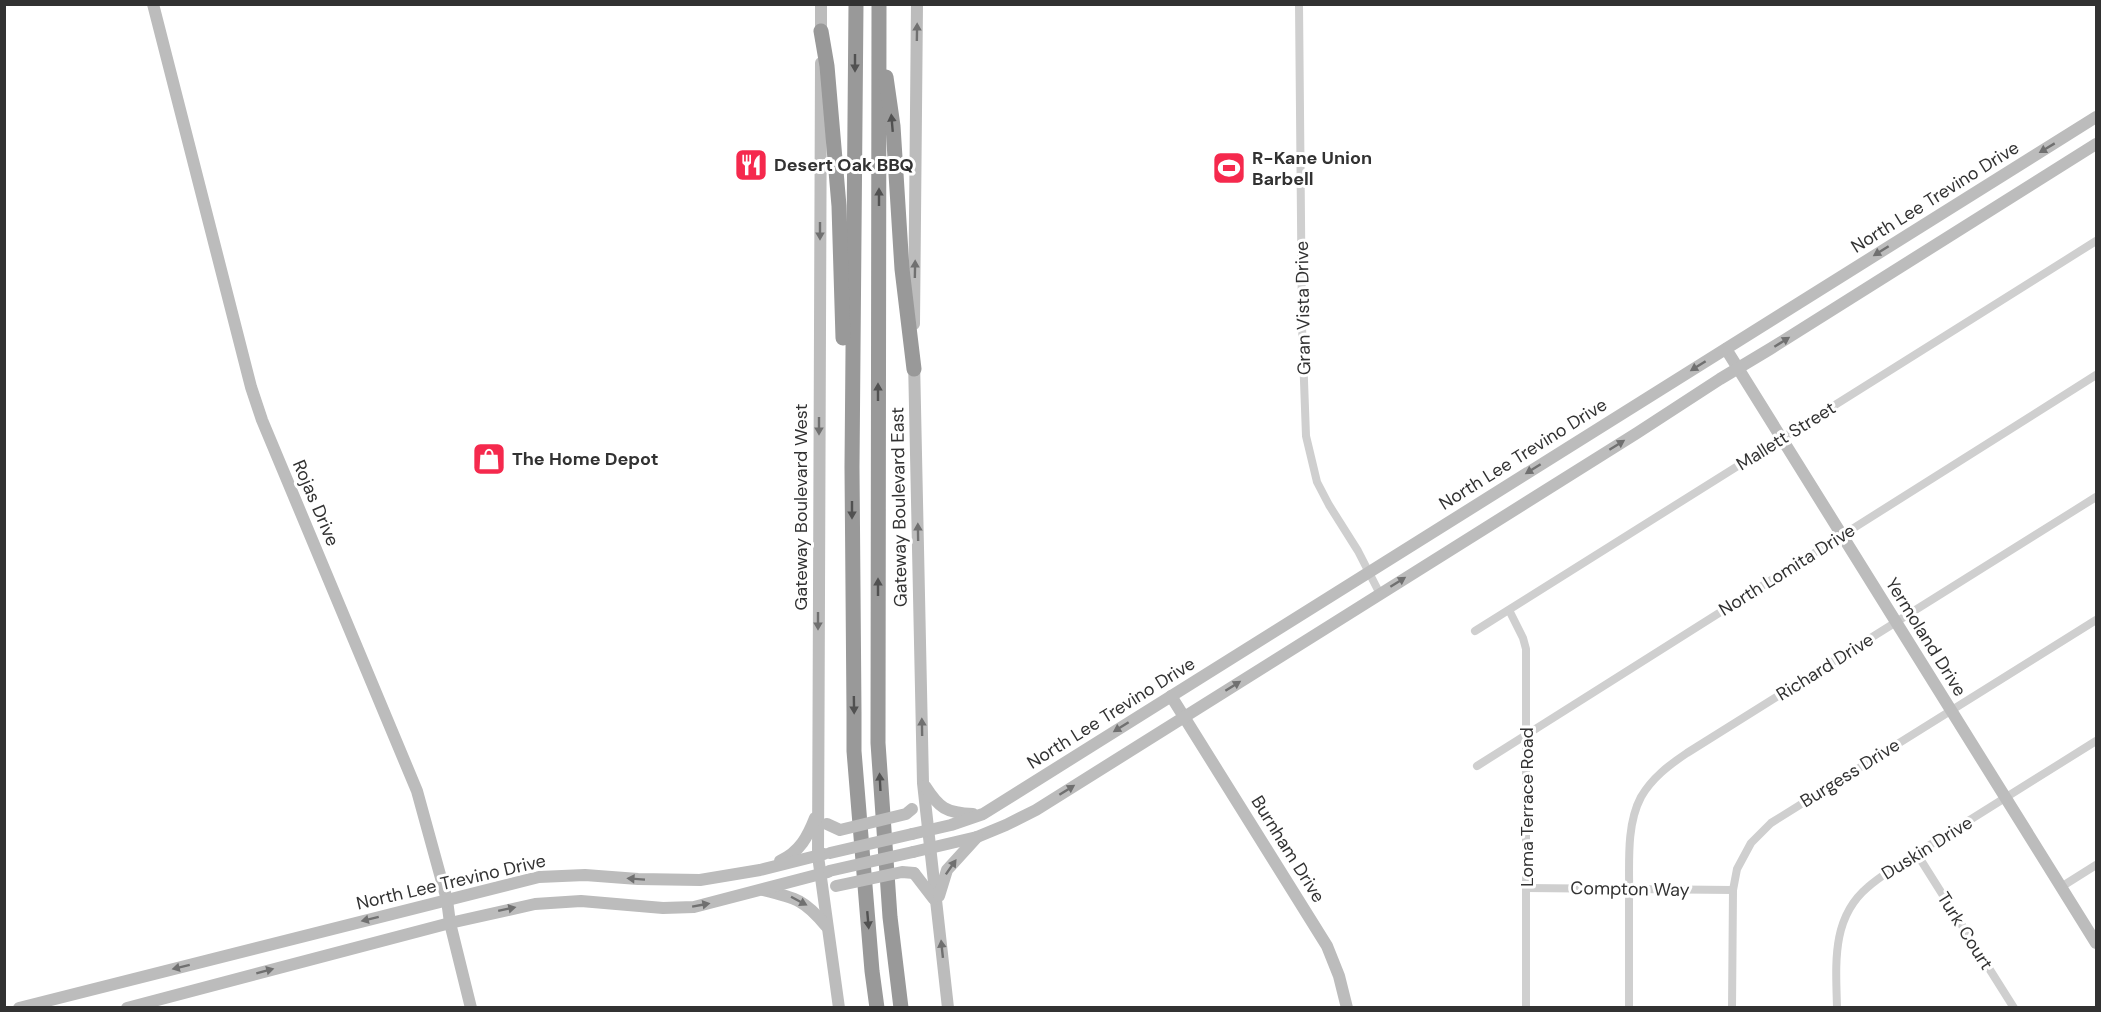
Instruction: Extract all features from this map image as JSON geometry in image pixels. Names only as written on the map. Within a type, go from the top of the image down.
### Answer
[{"type":"highway","points":[[856,4],[852,467],[854,751],[877,1008]]},
{"type":"highway","points":[[879,4],[878,743],[890,917],[901,1008]]},
{"type":"highway","points":[[821,31],[827,66],[839,206],[844,386],[852,467]]},
{"type":"highway","points":[[879,46],[893,126],[902,269],[914,369]]},
{"type":"main road","name":"Rojas Drive","points":[[153,4],[224,283],[262,420],[417,791],[447,900],[450,923],[471,1008]]},
{"type":"main road","name":"Gateway Boulevard West","points":[[821,4],[818,813],[824,854],[824,907],[839,1008]]},
{"type":"main road","name":"Gateway Boulevard East","points":[[917,4],[914,369],[923,783],[948,1008]]},
{"type":"main road","name":"North Lee Trevino Drive","points":[[19,1008],[539,877],[585,875],[680,881],[721,878],[951,825],[983,814],[2097,117]]},
{"type":"main road","points":[[127,1008],[502,910],[556,902],[581,901],[663,908],[694,907],[824,872],[977,837],[1006,825],[1036,810],[2097,144]]},
{"type":"main road","name":"Yermoland Drive","points":[[1726,349],[2097,944]]},
{"type":"main road","name":"Burnham Drive","points":[[1171,696],[1327,946],[1339,976],[1347,1008]]},
{"type":"main road","points":[[760,870],[794,853],[808,837],[818,813],[827,824],[840,830],[906,814],[912,809],[923,783]]},
{"type":"main road","points":[[923,783],[933,798],[946,810],[955,813],[983,814]]},
{"type":"main road","points":[[937,903],[947,870],[977,837]]},
{"type":"main road","points":[[824,907],[829,893],[836,886],[902,872],[914,873],[937,903]]},
{"type":"main road","points":[[762,889],[801,900],[827,927]]},
{"type":"street","name":"Gran Vista Drive","points":[[1299,4],[1302,326],[1306,436],[1314,472],[1321,490],[1380,594]]},
{"type":"street","name":"Mallett Street","points":[[1475,631],[2097,241]]},
{"type":"street","name":"North Lomita Drive","points":[[1477,766],[2097,375]]},
{"type":"street","name":"Richard Drive","points":[[1629,1008],[1630,842],[1634,813],[1641,797],[1661,772],[1687,753],[2097,497]]},
{"type":"street","name":"Loma Terrace Road","points":[[1509,610],[1526,649],[1526,1008]]},
{"type":"street","name":"Burgess Drive","points":[[1732,1008],[1733,890],[1737,869],[1743,856],[1761,831],[2097,620]]},
{"type":"street","name":"Duskin Drive","points":[[1837,1008],[1837,943],[1845,915],[1854,901],[1868,887],[1917,854],[2097,741]]},
{"type":"street","name":"Turk Court","points":[[1917,854],[2014,1008]]},
{"type":"street","points":[[2061,887],[2097,865]]},
{"type":"street","name":"Compton Way","points":[[1526,888],[1733,890]]},
{"type":"place","name":"Desert Oak BBQ","points":[[751,165]]},
{"type":"place","name":"R-Kane Union Barbell","points":[[1229,168]]},
{"type":"place","name":"The Home Depot","points":[[489,459]]}]
